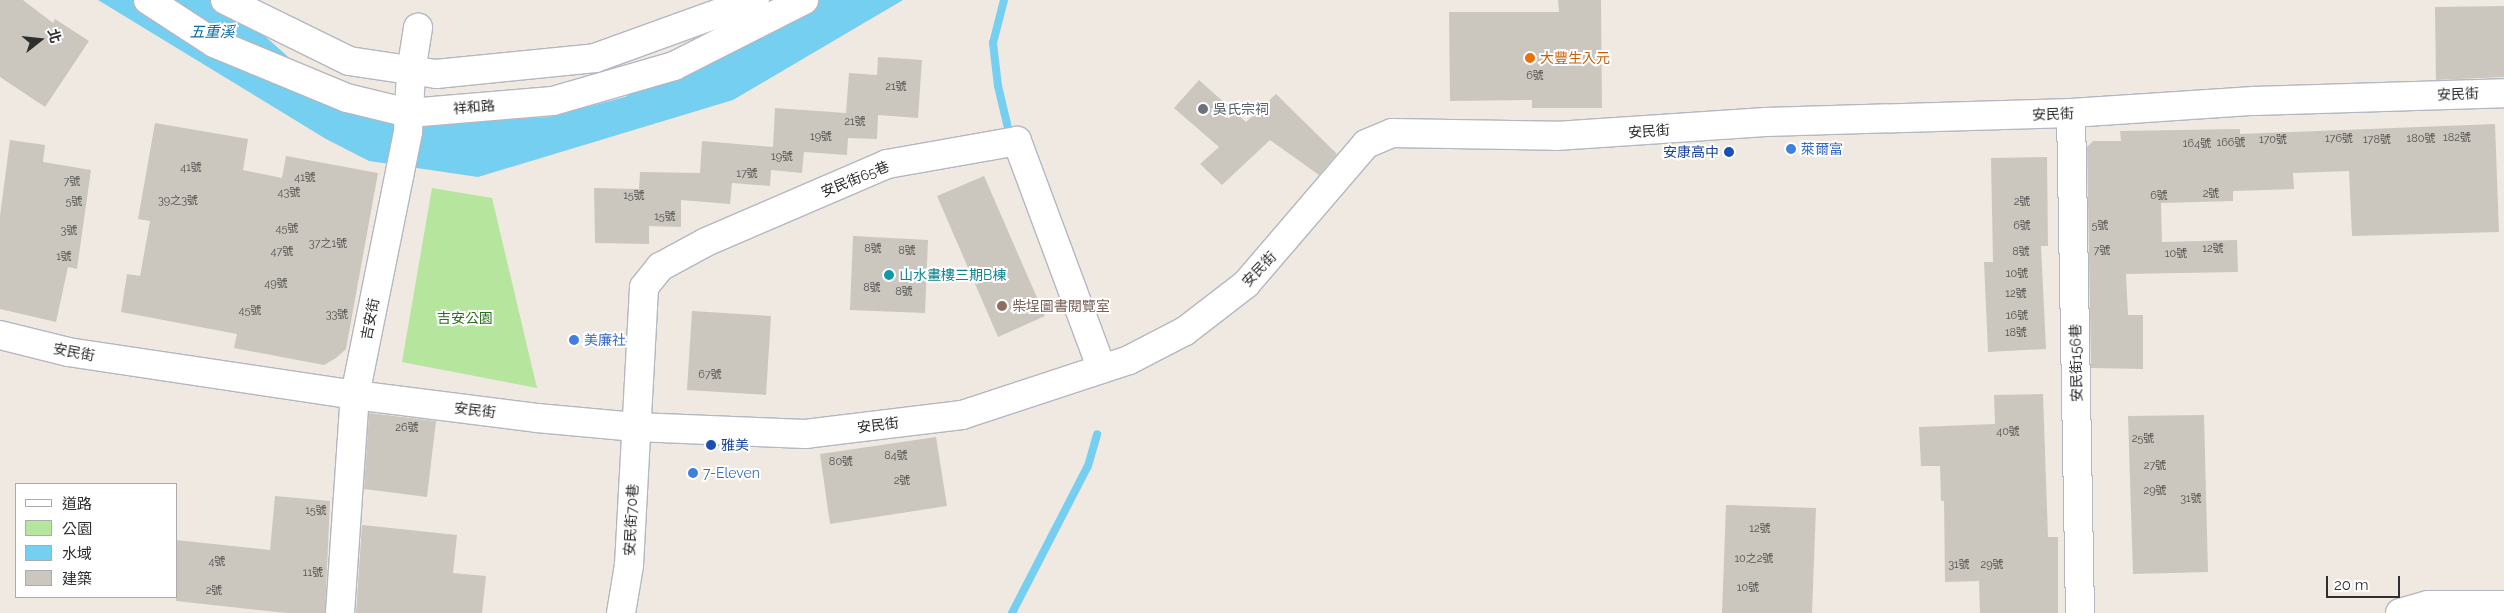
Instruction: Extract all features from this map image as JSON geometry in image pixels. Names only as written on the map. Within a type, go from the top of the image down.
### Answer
[{"type":"street","name":"祥和路","points":[[148,0],[214,43],[408,122],[553,100],[674,66],[804,0]]},
{"type":"street","points":[[225,0],[349,61],[411,72],[436,74],[595,58],[754,0]]},
{"type":"street","name":"吉安街","points":[[340,613],[355,395],[408,122],[411,72],[418,28]]},
{"type":"street","name":"安民街","points":[[0,335],[68,352],[355,395],[636,427],[805,434],[962,415],[1102,369],[1186,331],[1246,284],[1366,144],[1392,133],[1556,136],[1766,122],[2071,114],[2254,101],[2504,93]]},
{"type":"street","name":"安民街156巷","points":[[2071,114],[2080,613]]},
{"type":"street","name":"安民街65巷","points":[[636,427],[644,287],[660,267],[706,242],[887,164],[1017,141],[1102,369]]},
{"type":"street","name":"安民街70巷","points":[[621,613],[629,565],[636,427]]},
{"type":"street","points":[[2400,613],[2428,605],[2504,605]]},
{"type":"green space","name":"吉安公園","points":[[432,188],[492,198],[537,388],[402,362]]},
{"type":"water","name":"五重溪","points":[[98,0],[224,0],[295,63],[376,101],[448,123],[549,117],[625,97],[806,0],[903,0],[733,100],[478,177],[369,161],[326,139]]},
{"type":"building","points":[[0,0],[23,0],[53,23],[55,19],[89,41],[45,107],[0,77]]},
{"type":"building","points":[[1558,0],[1601,0],[1602,108],[1532,108],[1532,100],[1450,101],[1449,12],[1559,12]]},
{"type":"building","points":[[2504,6],[2504,77],[2436,80],[2435,7]]},
{"type":"building","points":[[878,57],[922,60],[918,118],[878,115],[877,139],[848,138],[847,155],[804,152],[802,173],[771,170],[770,186],[732,183],[730,204],[681,200],[681,227],[649,226],[649,244],[595,243],[594,188],[639,189],[640,172],[700,173],[702,141],[773,147],[775,108],[846,113],[849,73],[877,75]]},
{"type":"building","points":[[1199,80],[1246,122],[1276,94],[1337,154],[1319,175],[1270,140],[1222,185],[1200,164],[1219,147],[1174,108]]},
{"type":"building","points":[[155,123],[248,139],[243,170],[282,178],[286,156],[378,173],[346,349],[336,358],[324,365],[234,348],[237,334],[121,312],[127,274],[140,276],[150,221],[138,219]]},
{"type":"building","points":[[2495,124],[2499,232],[2352,236],[2349,171],[2293,173],[2294,189],[2233,191],[2233,201],[2161,203],[2162,242],[2237,240],[2238,272],[2126,274],[2128,315],[2143,315],[2143,369],[2091,368],[2087,147],[2093,141],[2121,141],[2120,131],[2240,129],[2240,134]]},
{"type":"building","points":[[10,140],[45,145],[43,162],[91,170],[77,269],[68,267],[56,322],[0,309],[0,216]]},
{"type":"building","points":[[2047,157],[2048,246],[2041,246],[2046,349],[1988,352],[1984,262],[1993,262],[1991,158]]},
{"type":"building","points":[[984,176],[1045,316],[998,337],[937,196]]},
{"type":"building","name":"山水畫樓三期B棟","points":[[853,236],[928,240],[925,313],[850,310]]},
{"type":"building","points":[[692,311],[771,316],[766,395],[687,390]]},
{"type":"building","points":[[2043,394],[2048,537],[2058,537],[2058,613],[1980,613],[1979,581],[1945,582],[1944,501],[1941,501],[1940,466],[1921,466],[1919,427],[1995,424],[1994,395]]},
{"type":"building","points":[[369,413],[436,421],[427,497],[364,489]]},
{"type":"building","points":[[2204,415],[2208,572],[2133,574],[2128,416]]},
{"type":"building","points":[[936,437],[947,506],[830,524],[820,454]]},
{"type":"building","points":[[275,496],[330,501],[325,613],[287,613],[176,601],[176,598],[178,598],[178,540],[270,550]]},
{"type":"building","points":[[1726,505],[1816,508],[1812,613],[1722,613]]},
{"type":"building","points":[[362,525],[457,535],[453,573],[486,576],[482,613],[356,613]]},
{"type":"waterway","points":[[1004,0],[993,43],[998,86],[1009,132]]},
{"type":"waterway","points":[[1012,613],[1088,466],[1097,434]]},
{"type":"place","name":"大豐生入元","points":[[1530,58]]},
{"type":"place","name":"吳氏宗祠","points":[[1203,109]]},
{"type":"place","name":"萊爾富","points":[[1791,149]]},
{"type":"place","name":"安康高中","points":[[1729,152]]},
{"type":"place","name":"山水畫樓三期B棟","points":[[889,275]]},
{"type":"place","name":"柴埕圖書閱覽室","points":[[1002,306]]},
{"type":"place","name":"美廉社","points":[[574,340]]},
{"type":"place","name":"雅美","points":[[711,445]]},
{"type":"place","name":"7-Eleven","points":[[693,473]]}]
